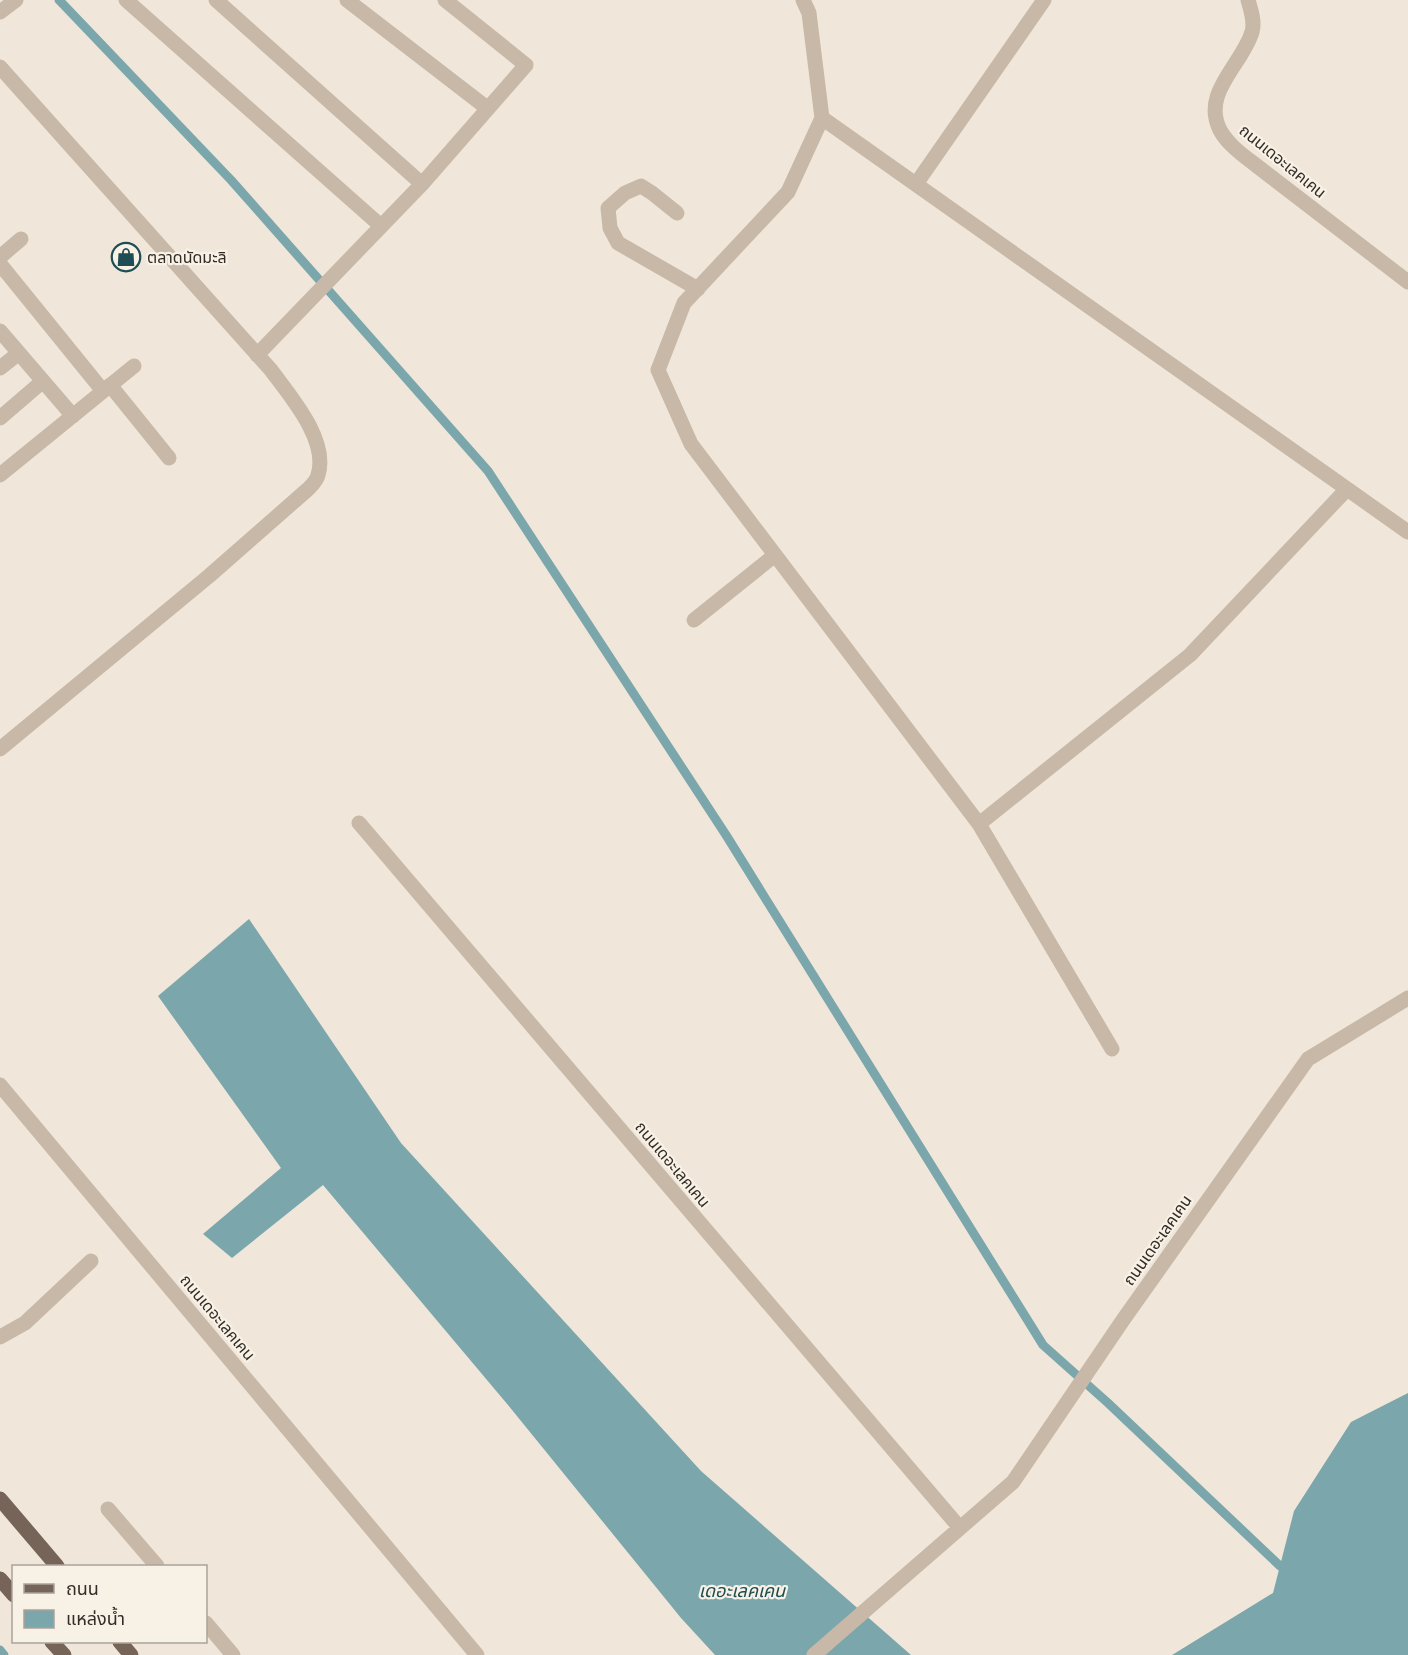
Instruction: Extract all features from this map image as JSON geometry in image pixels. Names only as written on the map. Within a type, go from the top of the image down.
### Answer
[{"type":"main road","points":[[0,1499],[56,1565]]},
{"type":"main road","points":[[0,1579],[12,1593]]},
{"type":"main road","points":[[54,1643],[64,1655]]},
{"type":"main road","points":[[122,1643],[131,1655]]},
{"type":"street","points":[[0,12],[16,0]]},
{"type":"street","points":[[126,0],[381,226]]},
{"type":"street","points":[[216,0],[422,184]]},
{"type":"street","points":[[347,0],[488,108]]},
{"type":"street","points":[[257,355],[422,184],[526,65],[445,0]]},
{"type":"street","points":[[803,0],[810,13],[822,118],[788,192],[684,303],[658,370],[691,444],[979,824],[1112,1049]]},
{"type":"street","points":[[916,184],[1044,0]]},
{"type":"street","name":"ถนนเดอะเลคเคน","points":[[1248,0],[1253,31],[1215,100],[1215,115],[1220,131],[1234,147],[1257,166],[1408,282]]},
{"type":"street","points":[[0,67],[271,370],[305,416],[320,458],[318,477],[307,490],[210,576],[3,741]]},
{"type":"street","points":[[822,118],[1408,532]]},
{"type":"street","points":[[677,213],[641,186],[625,193],[608,208],[610,228],[618,243],[698,289]]},
{"type":"street","points":[[0,257],[21,239]]},
{"type":"street","points":[[0,264],[169,458]]},
{"type":"street","points":[[0,331],[73,416]]},
{"type":"street","points":[[0,368],[19,353]]},
{"type":"street","points":[[0,475],[134,366]]},
{"type":"street","points":[[0,418],[43,381]]},
{"type":"street","points":[[979,824],[1190,655],[1347,489]]},
{"type":"street","points":[[694,620],[775,555]]},
{"type":"street","name":"ถนนเดอะเลคเคน","points":[[359,823],[960,1528]]},
{"type":"street","name":"ถนนเดอะเลคเคน","points":[[814,1655],[1013,1482],[1123,1320],[1308,1059],[1408,998]]},
{"type":"street","name":"ถนนเดอะเลคเคน","points":[[0,1085],[477,1655]]},
{"type":"street","points":[[0,1337],[25,1323],[91,1261]]},
{"type":"street","points":[[108,1509],[156,1565]]},
{"type":"street","points":[[207,1624],[233,1655]]},
{"type":"water","name":"เดอะเลคเคน","points":[[249,919],[401,1143],[701,1471],[911,1655],[715,1655],[681,1618],[508,1405],[323,1185],[232,1258],[203,1234],[281,1168],[158,996]]},
{"type":"water","points":[[1408,1393],[1408,1655],[1172,1655],[1273,1593],[1294,1511],[1351,1422]]},
{"type":"waterway","points":[[59,0],[231,180],[488,471],[726,835],[1043,1345],[1108,1403],[1280,1566]]},
{"type":"waterway","points":[[0,1650],[4,1655]]},
{"type":"place","name":"ตลาดนัดมะลิ","points":[[126,257]]}]
